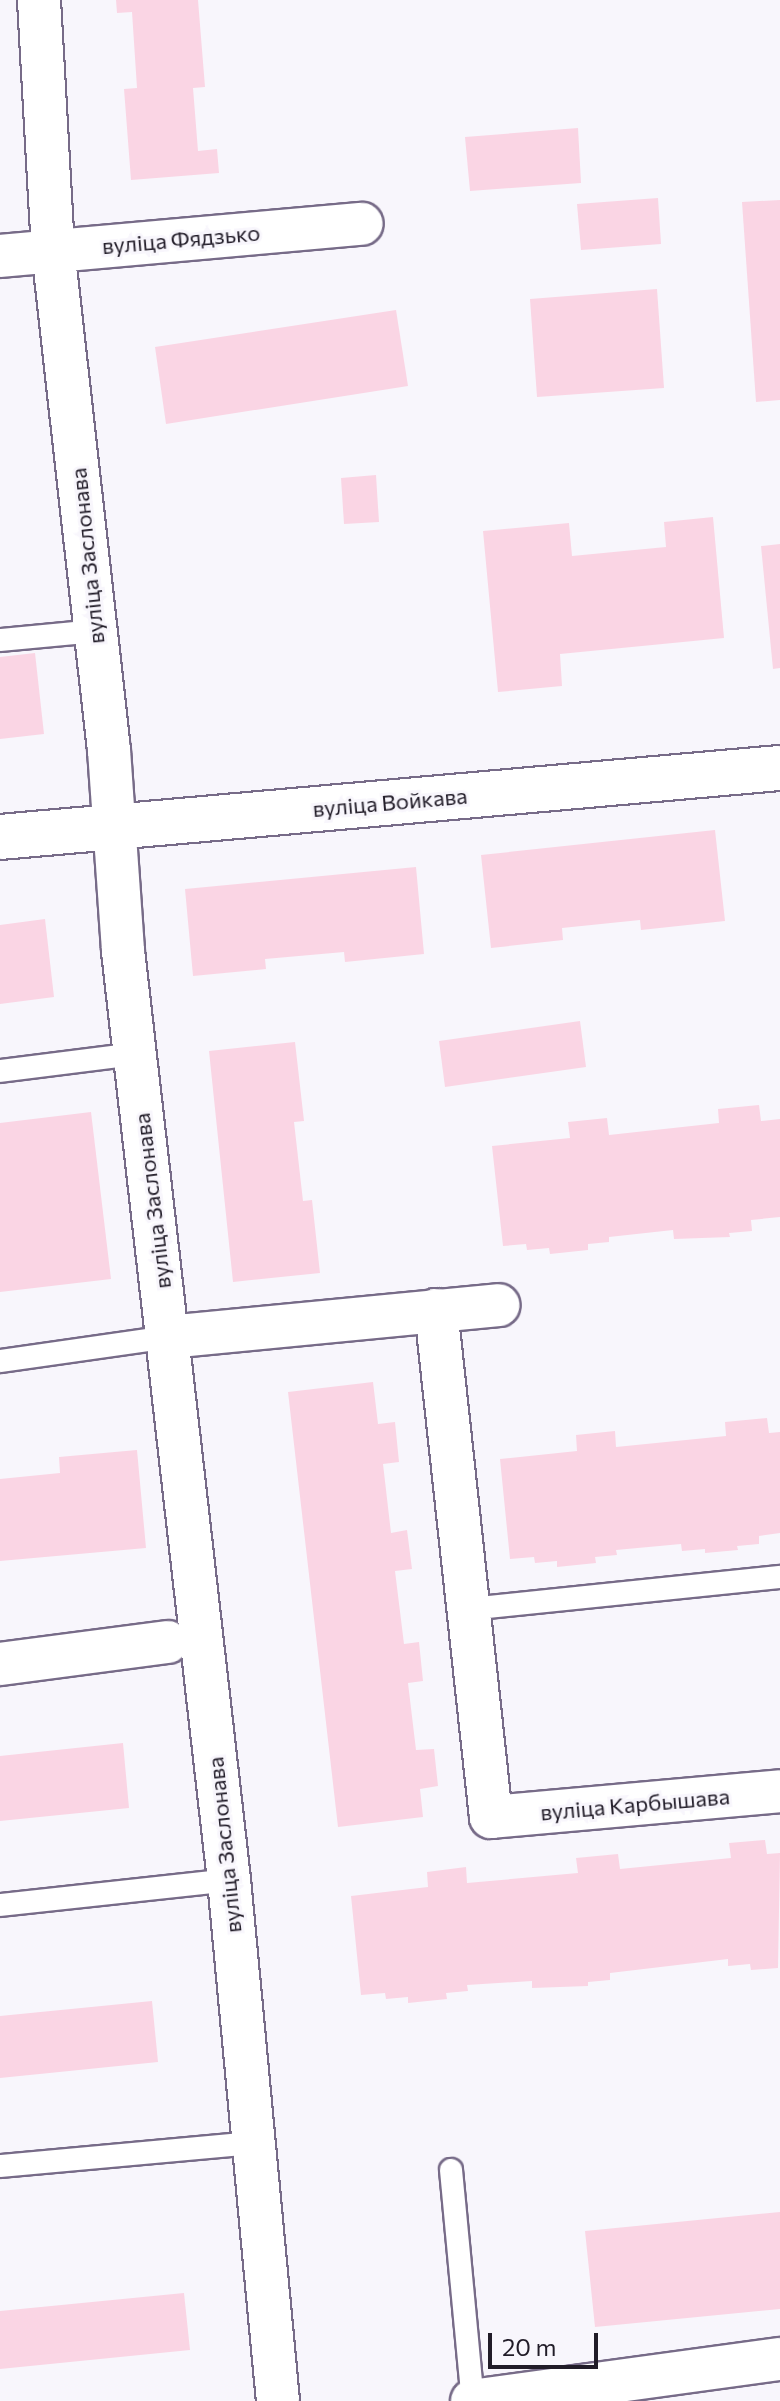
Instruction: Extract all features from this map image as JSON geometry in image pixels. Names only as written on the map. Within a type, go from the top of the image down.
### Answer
[{"type":"main road","name":"вуліца Войкава","points":[[0,837],[780,768]]},
{"type":"street","name":"вуліца Заслонава","points":[[39,0],[53,250],[116,826],[135,1054],[229,1880],[278,2401]]},
{"type":"street","name":"вуліца Фядзько","points":[[0,256],[362,224]]},
{"type":"street","points":[[168,1337],[498,1305]]},
{"type":"street","points":[[436,1310],[469,1609]]},
{"type":"street","name":"вуліца Карбышава","points":[[469,1609],[491,1817],[780,1791]]},
{"type":"street","points":[[0,1664],[168,1642]]},
{"type":"street","points":[[472,2401],[780,2359]]},
{"type":"lane","points":[[0,640],[96,631]]},
{"type":"lane","points":[[0,1071],[135,1054]]},
{"type":"lane","points":[[0,1361],[168,1337]]},
{"type":"lane","points":[[469,1609],[780,1577]]},
{"type":"lane","points":[[0,1905],[229,1880]]},
{"type":"lane","points":[[0,2166],[253,2143]]},
{"type":"lane","points":[[451,2170],[472,2401]]},
{"type":"building","points":[[116,0],[198,0],[205,87],[193,88],[198,151],[217,149],[219,173],[131,180],[124,89],[137,88],[132,12],[117,13]]},
{"type":"building","points":[[578,128],[581,183],[470,191],[465,137]]},
{"type":"building","points":[[658,198],[661,244],[581,250],[577,204]]},
{"type":"building","points":[[780,200],[780,400],[756,402],[742,202]]},
{"type":"building","points":[[657,289],[664,388],[537,397],[530,299]]},
{"type":"building","points":[[396,310],[408,386],[166,424],[155,347]]},
{"type":"building","points":[[376,475],[379,522],[344,524],[341,478]]},
{"type":"building","points":[[713,517],[724,638],[560,654],[562,686],[498,692],[483,531],[569,523],[572,556],[666,547],[664,522]]},
{"type":"building","points":[[780,544],[780,668],[773,669],[761,546]]},
{"type":"building","points":[[35,653],[44,734],[0,739],[0,657]]},
{"type":"building","points":[[715,830],[725,921],[641,930],[640,920],[562,928],[563,940],[491,948],[481,855]]},
{"type":"building","points":[[416,867],[424,954],[345,962],[344,952],[265,959],[266,969],[193,976],[185,889]]},
{"type":"building","points":[[45,919],[54,997],[0,1004],[0,925]]},
{"type":"building","points":[[580,1021],[586,1067],[445,1087],[439,1041]]},
{"type":"building","points":[[295,1042],[304,1121],[294,1122],[303,1201],[312,1200],[320,1273],[233,1282],[209,1051]]},
{"type":"building","points":[[759,1105],[761,1121],[780,1119],[780,1217],[751,1220],[752,1231],[729,1233],[730,1237],[674,1239],[673,1230],[609,1237],[609,1242],[588,1244],[588,1250],[550,1254],[549,1248],[527,1250],[526,1244],[503,1246],[492,1146],[570,1138],[568,1122],[607,1118],[609,1135],[719,1123],[718,1109]]},
{"type":"building","points":[[91,1112],[111,1279],[0,1292],[0,1123]]},
{"type":"building","points":[[373,1382],[378,1424],[395,1422],[399,1462],[383,1464],[391,1533],[407,1530],[412,1569],[395,1571],[404,1644],[419,1642],[423,1681],[408,1683],[416,1750],[434,1749],[438,1786],[420,1789],[423,1817],[338,1827],[288,1392]]},
{"type":"building","points":[[767,1418],[769,1433],[780,1432],[780,1533],[759,1536],[759,1544],[737,1546],[738,1550],[705,1553],[705,1549],[682,1551],[681,1544],[616,1550],[617,1555],[595,1557],[596,1563],[557,1567],[557,1561],[535,1563],[534,1557],[510,1559],[500,1459],[577,1451],[576,1435],[615,1431],[616,1447],[726,1436],[725,1422]]},
{"type":"building","points":[[137,1450],[146,1548],[0,1561],[0,1479],[60,1473],[59,1457]]},
{"type":"building","points":[[123,1743],[129,1808],[0,1821],[0,1756]]},
{"type":"building","points":[[765,1840],[767,1854],[780,1853],[778,1968],[751,1970],[750,1964],[728,1966],[728,1959],[610,1973],[610,1980],[588,1982],[588,1986],[532,1988],[532,1981],[467,1985],[468,1991],[446,1993],[447,1999],[408,2003],[408,1997],[386,1999],[385,1993],[361,1995],[351,1896],[428,1887],[427,1872],[466,1867],[467,1883],[578,1873],[576,1858],[618,1854],[620,1869],[731,1858],[729,1843]]},
{"type":"building","points":[[152,2001],[158,2062],[0,2078],[0,2016]]},
{"type":"building","points":[[780,2212],[780,2309],[595,2327],[585,2231]]},
{"type":"building","points":[[184,2293],[190,2350],[0,2369],[0,2311]]}]
